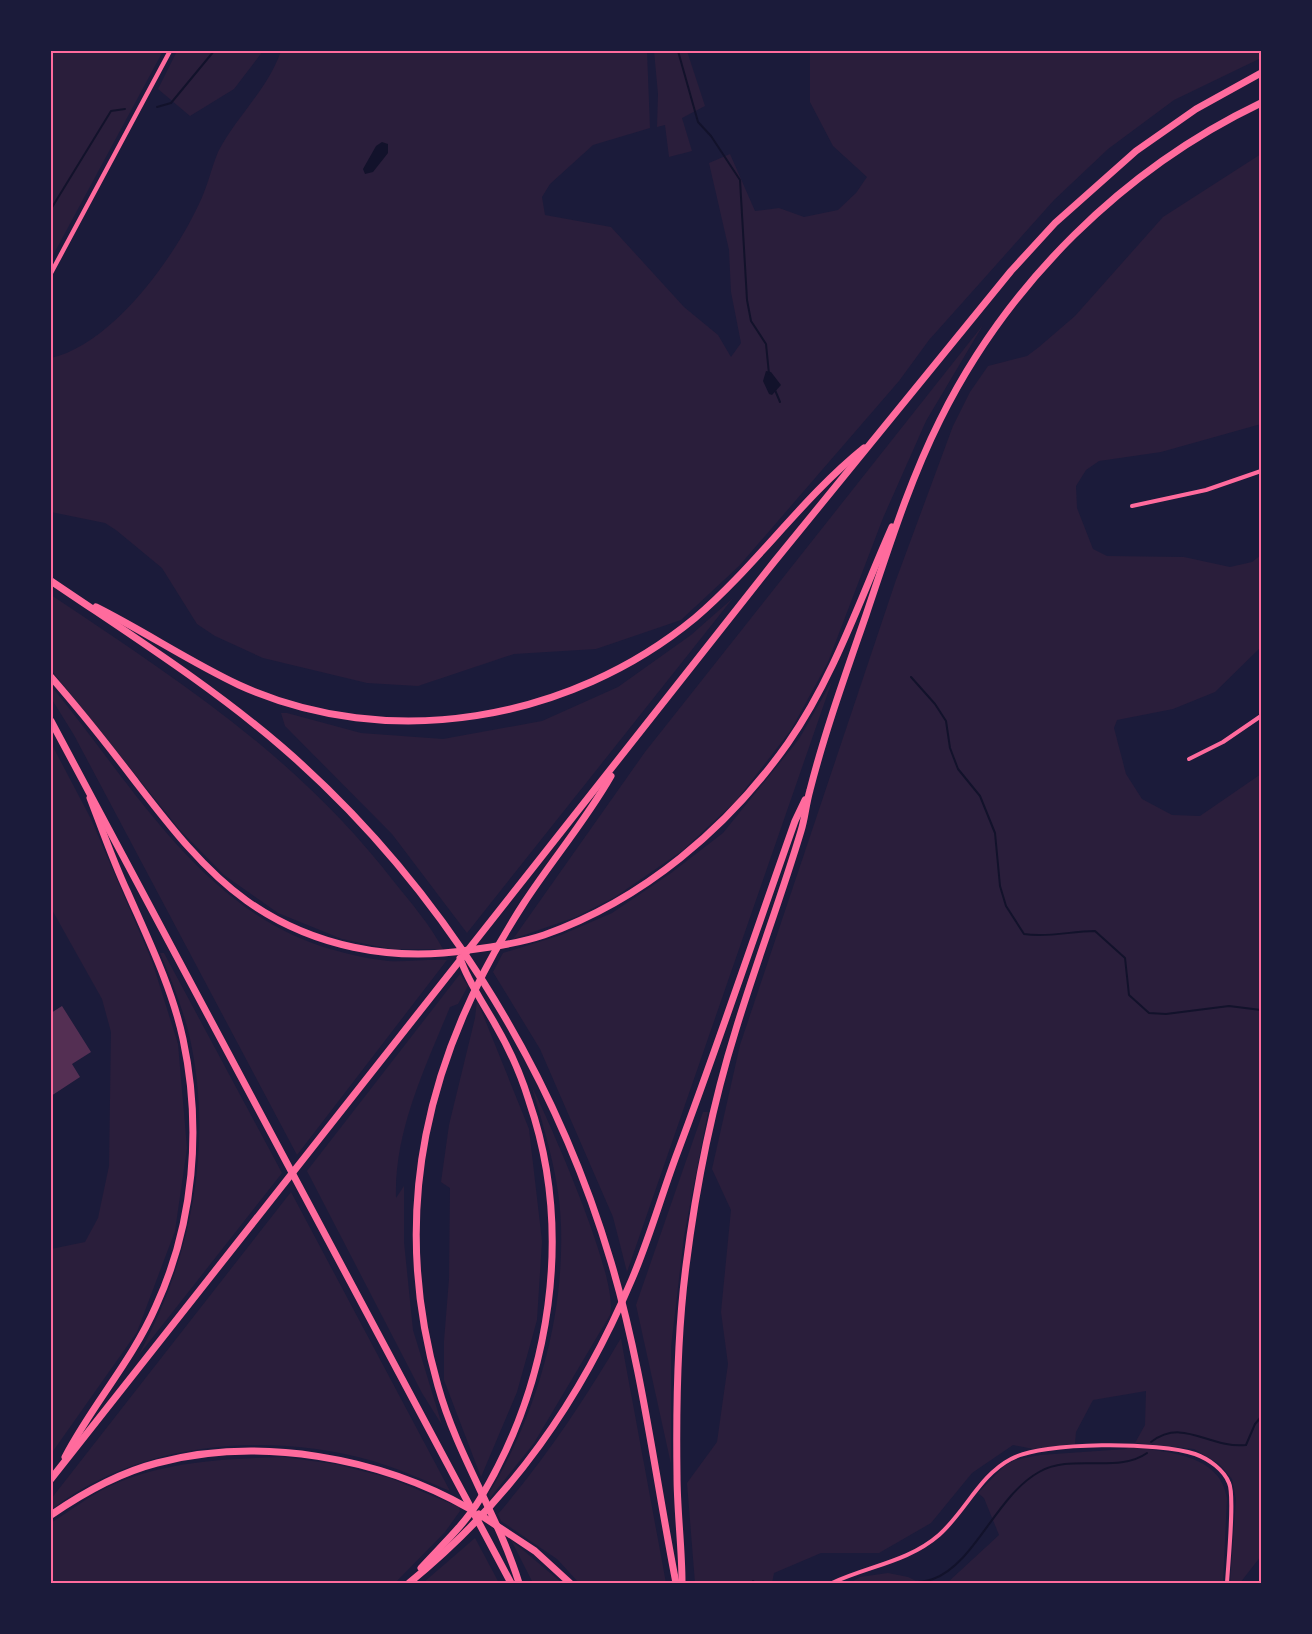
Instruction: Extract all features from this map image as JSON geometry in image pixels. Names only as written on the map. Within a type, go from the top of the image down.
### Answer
[{"type":"highway","points":[[51,1479],[774,562],[1011,271],[1063,215],[1097,183],[1158,134],[1196,109],[1261,73]]},
{"type":"highway","points":[[51,677],[189,848],[239,895],[303,932],[339,944],[393,954],[444,954],[542,936],[577,921],[634,891],[693,847],[746,797],[777,757],[810,710],[831,669],[940,420],[1001,321],[1053,257],[1079,229],[1131,184],[1193,140],[1261,103]]},
{"type":"highway","points":[[70,594],[146,632],[230,680],[299,706],[362,718],[407,721],[449,720],[502,712],[546,701],[591,683],[658,646],[713,601],[811,497],[876,438]]},
{"type":"highway","points":[[682,1583],[677,1422],[682,1297],[691,1231],[718,1094],[735,1032],[802,827],[810,790],[872,597],[916,474]]},
{"type":"highway","points":[[51,581],[217,695],[290,754],[374,838],[455,942],[492,999],[541,1081],[561,1124],[587,1189],[611,1261],[632,1344],[676,1583]]},
{"type":"highway","points":[[51,721],[495,1556],[512,1583]]},
{"type":"highway","points":[[519,1583],[502,1536],[464,1457],[438,1388],[427,1342],[419,1284],[417,1198],[428,1118],[447,1055],[477,984],[523,904],[600,794],[621,758]]},
{"type":"highway","points":[[57,1471],[80,1429],[128,1360],[162,1295],[180,1240],[187,1208],[193,1140],[189,1072],[171,999],[78,768]]},
{"type":"highway","points":[[410,1582],[473,1527],[508,1488],[565,1409],[597,1356],[633,1276],[795,821],[810,790]]},
{"type":"highway","points":[[410,1582],[479,1501],[503,1457],[528,1394],[548,1308],[552,1228],[544,1156],[520,1076],[463,968],[455,942]]},
{"type":"highway","points":[[51,1515],[97,1487],[155,1463],[207,1453],[294,1454],[334,1460],[394,1475],[449,1497],[515,1536],[570,1583]]},
{"type":"street","points":[[51,273],[170,51]]},
{"type":"street","points":[[1132,506],[1215,488],[1261,471]]},
{"type":"street","points":[[1189,759],[1223,742],[1261,716]]},
{"type":"street","points":[[832,1583],[909,1555],[939,1535],[997,1468],[1017,1455],[1072,1447],[1124,1446],[1196,1455],[1216,1467],[1229,1482],[1232,1503],[1227,1583]]},
{"type":"shaded area","points":[[51,51],[163,51],[51,259]]},
{"type":"shaded area","points":[[177,51],[263,51],[234,89],[190,116],[158,89]]},
{"type":"shaded area","points":[[281,51],[647,51],[650,128],[593,145],[550,184],[542,197],[545,215],[611,227],[684,307],[718,335],[731,357],[741,343],[731,292],[729,250],[709,163],[730,154],[755,211],[779,208],[804,217],[838,210],[856,193],[867,177],[833,146],[810,102],[810,51],[1261,51],[1261,58],[1174,100],[1108,149],[1054,200],[929,340],[899,381],[739,566],[681,620],[596,649],[514,654],[418,686],[367,683],[263,658],[215,636],[197,624],[162,568],[116,530],[105,523],[51,512],[51,358],[75,349],[98,335],[142,293],[161,268],[192,218],[225,139],[268,78]]},
{"type":"shaded area","points":[[654,51],[687,51],[705,106],[682,118],[692,151],[669,157],[665,125],[657,127],[658,94]]},
{"type":"shaded area","points":[[382,142],[388,144],[388,153],[373,172],[365,174],[363,169],[376,146]]},
{"type":"shaded area","points":[[1261,154],[1261,424],[1161,452],[1099,461],[1086,470],[1076,486],[1077,508],[1093,549],[1107,556],[1184,557],[1230,567],[1252,562],[1261,555],[1261,647],[1215,692],[1173,709],[1117,720],[1114,728],[1126,774],[1142,799],[1172,815],[1200,816],[1261,774],[1261,1556],[1240,1583],[1230,1583],[1236,1499],[1232,1479],[1219,1464],[1194,1449],[1135,1443],[1145,1425],[1146,1391],[1093,1400],[1076,1432],[1075,1444],[1033,1449],[1013,1445],[972,1473],[931,1523],[879,1553],[821,1553],[774,1573],[772,1583],[695,1583],[687,1483],[717,1442],[728,1364],[721,1312],[731,1210],[712,1169],[740,1045],[896,580],[953,426],[970,392],[988,366],[1027,356],[1039,347],[1075,316],[1163,217]]},
{"type":"shaded area","points":[[983,325],[926,421],[883,518],[828,662],[791,730],[736,801],[682,851],[615,897],[576,917],[513,939],[645,752]]},
{"type":"shaded area","points":[[766,371],[771,372],[781,385],[772,395],[769,394],[763,381]]},
{"type":"shaded area","points":[[51,595],[191,691],[278,759],[358,838],[420,915],[443,949],[390,949],[342,939],[278,913],[224,875],[179,829],[51,670]]},
{"type":"shaded area","points":[[733,598],[467,933],[392,834],[285,726],[281,713],[361,733],[443,739],[542,721],[618,687],[691,635]]},
{"type":"shaded area","points":[[832,681],[627,1272],[613,1217],[540,1049],[493,972],[503,953],[561,935],[612,913],[671,873],[723,833],[799,739]]},
{"type":"shaded area","points":[[51,686],[172,840],[206,875],[243,906],[284,931],[337,951],[388,961],[447,960],[297,1155],[74,735],[51,698]]},
{"type":"shaded area","points":[[51,743],[91,819],[152,961],[178,1044],[187,1148],[175,1231],[137,1332],[51,1454],[51,1249],[85,1242],[98,1218],[109,1166],[111,1032],[102,999],[51,908]]},
{"type":"shaded area","points":[[160,953],[164,953],[282,1173],[138,1356],[157,1318],[185,1239],[198,1156],[199,1114],[196,1072],[188,1030]]},
{"type":"shaded area","points":[[460,974],[468,986],[458,1004],[450,1007],[413,1100],[400,1148],[396,1198],[404,1186],[404,1242],[413,1330],[442,1425],[422,1393],[307,1171]]},
{"type":"shaded area","points":[[477,1000],[529,1129],[542,1241],[537,1320],[517,1392],[481,1477],[444,1380],[444,1341],[449,1279],[450,1188],[441,1182],[449,1125],[475,1018]]},
{"type":"shaded area","points":[[532,1087],[568,1167],[595,1238],[605,1270],[610,1297],[610,1315],[534,1443],[490,1498],[489,1493],[506,1463],[534,1398],[552,1330],[558,1295],[561,1226],[558,1191]]},
{"type":"shaded area","points":[[703,1112],[708,1112],[684,1236],[671,1347],[671,1464],[636,1305]]},
{"type":"shaded area","points":[[291,1192],[450,1491],[373,1461],[290,1446],[248,1445],[205,1448],[164,1456],[124,1469],[86,1487],[51,1510],[51,1499]]},
{"type":"shaded area","points":[[621,1338],[666,1583],[579,1583],[557,1559],[501,1521],[498,1514],[563,1429]]},
{"type":"shaded area","points":[[1130,1446],[1189,1458],[1214,1472],[1222,1483],[1227,1498],[1223,1583],[947,1583],[999,1535],[984,1498],[978,1493],[1004,1466],[1015,1460],[1040,1455],[1126,1449]]},
{"type":"shaded area","points":[[283,1457],[335,1464],[390,1478],[459,1507],[460,1511],[445,1532],[395,1583],[51,1583],[51,1523],[110,1486],[173,1466],[217,1460]]},
{"type":"shaded area","points":[[475,1538],[499,1583],[423,1583]]},
{"type":"shaded area","points":[[511,1540],[562,1583],[533,1583]]},
{"type":"shaded area","points":[[888,1573],[908,1577],[920,1583],[850,1583],[860,1577]]},
{"type":"building","points":[[62,1006],[91,1052],[72,1064],[80,1077],[51,1096],[51,1013]]},
{"type":"waterway","points":[[157,107],[171,103],[214,51]]},
{"type":"waterway","points":[[678,51],[698,122],[711,136],[740,180],[747,300],[751,321],[766,344],[769,374]]},
{"type":"waterway","points":[[51,209],[111,111],[125,109]]},
{"type":"waterway","points":[[775,390],[780,402]]},
{"type":"waterway","points":[[911,677],[935,704],[946,721],[950,748],[958,769],[980,796],[995,833],[1000,886],[1006,906],[1024,934],[1095,931],[1125,958],[1129,995],[1149,1013],[1166,1014],[1229,1006],[1261,1010]]},
{"type":"waterway","points":[[1151,1442],[1163,1435],[1175,1432],[1220,1443],[1246,1445],[1255,1424],[1261,1417]]},
{"type":"waterway","points":[[901,1583],[933,1579],[948,1571],[974,1545],[1010,1497],[1039,1472],[1065,1464],[1122,1462],[1147,1453]]}]
